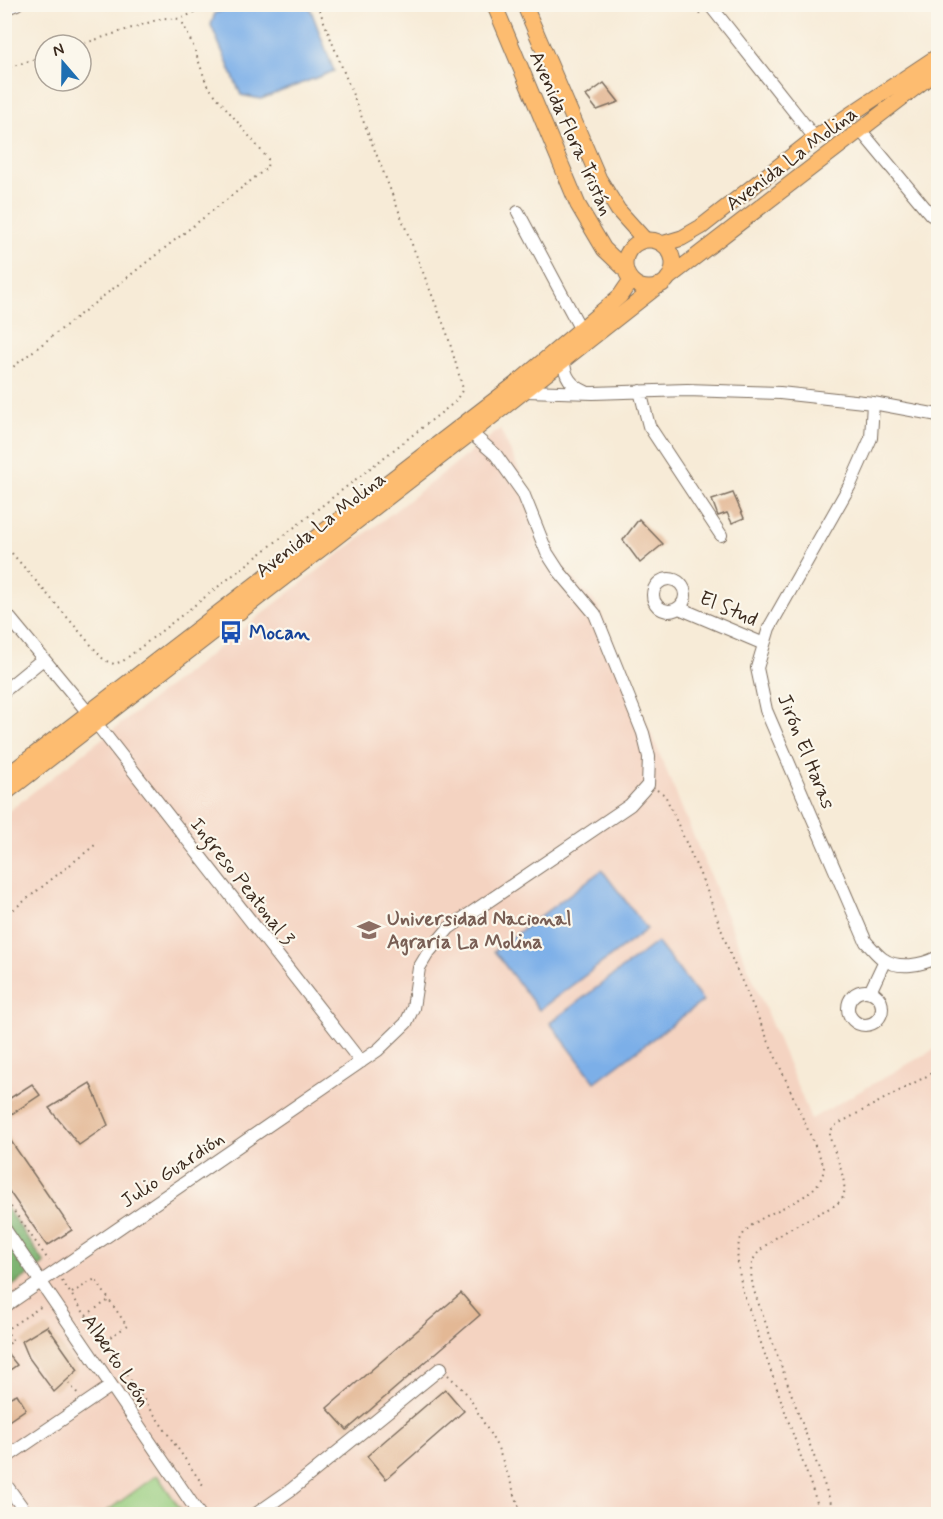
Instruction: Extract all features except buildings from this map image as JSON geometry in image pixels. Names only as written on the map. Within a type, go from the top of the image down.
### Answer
[{"type":"main road","name":"Avenida Flora Tristán","points":[[494,4],[578,205],[604,249],[628,275]]},
{"type":"main road","name":"Avenida Flora Tristán","points":[[524,4],[598,180],[618,210],[645,240]]},
{"type":"main road","name":"Avenida La Molina","points":[[662,244],[682,238],[701,227],[815,138],[939,56]]},
{"type":"main road","name":"Avenida La Molina","points":[[92,718],[524,385],[564,360],[663,281],[939,70]]},
{"type":"main road","points":[[645,240],[662,244],[671,254],[673,261],[672,268],[663,281],[648,287],[642,286],[628,275],[625,262],[631,248],[645,240]]},
{"type":"main road","name":"Avenida La Molina","points":[[6,783],[471,433],[580,330],[620,296],[628,275]]},
{"type":"street","points":[[4,9],[17,4]]},
{"type":"street","points":[[709,4],[815,138]]},
{"type":"street","points":[[861,131],[931,215]]},
{"type":"street","points":[[518,212],[580,330]]},
{"type":"street","points":[[564,360],[569,380],[579,389],[593,393]]},
{"type":"street","points":[[524,385],[593,393],[698,390],[768,392],[873,403],[939,415]]},
{"type":"street","points":[[640,391],[649,426],[721,535]]},
{"type":"street","name":"Jirón El Haras","points":[[873,403],[871,438],[820,540],[769,628],[757,668],[766,710],[866,942],[885,960]]},
{"type":"street","points":[[471,433],[496,455],[523,493],[547,553],[595,614],[643,732],[650,766],[648,785]]},
{"type":"street","name":"El Stud","points":[[679,608],[764,644]]},
{"type":"street","name":"Ingreso Peatonal 3","points":[[4,611],[92,718],[361,1062]]},
{"type":"street","points":[[4,691],[43,659]]},
{"type":"street","name":"Julio Guardión","points":[[4,1307],[378,1050],[406,1023],[413,1008],[419,968],[449,928],[630,805],[648,785]]},
{"type":"street","points":[[870,992],[885,960],[899,966],[927,962],[939,957]]},
{"type":"street","name":"Alberto León","points":[[4,1228],[199,1515]]},
{"type":"street","points":[[256,1515],[292,1489],[441,1368]]},
{"type":"street","points":[[4,1459],[111,1386]]},
{"type":"street","points":[[4,1482],[27,1515]]},
{"type":"path","points":[[93,40],[163,18],[181,19],[210,4]]},
{"type":"path","points":[[4,544],[105,660],[114,664],[123,661],[455,402],[463,389],[447,333],[317,4]]},
{"type":"path","points":[[4,374],[267,168],[268,159],[207,85],[181,19]]},
{"type":"path","points":[[4,69],[33,60]]},
{"type":"path","points":[[648,785],[665,795],[706,888],[732,959],[824,1166],[824,1176],[813,1189],[752,1226],[739,1242],[738,1263],[742,1289],[821,1515]]},
{"type":"path","points":[[4,929],[7,925],[4,918],[95,845]]},
{"type":"path","points":[[835,1515],[754,1291],[751,1274],[753,1261],[762,1249],[778,1237],[837,1204],[843,1197],[843,1175],[830,1138],[830,1132],[834,1126],[939,1070]]},
{"type":"path","points":[[4,1197],[203,1485]]},
{"type":"path","points":[[71,1294],[95,1279],[127,1326],[104,1341]]},
{"type":"path","points":[[4,1347],[14,1341],[5,1331],[52,1299]]},
{"type":"path","points":[[86,1315],[109,1300]]},
{"type":"path","points":[[441,1368],[468,1395],[498,1448],[522,1515]]},
{"type":"path","points":[[69,1383],[81,1400]]},
{"type":"shaded area","name":"Universidad Nacional Agraria La Molina","points":[[500,429],[565,569],[598,606],[811,1119],[938,1047],[938,1514],[5,1514],[5,814]]},
{"type":"green space","points":[[4,1204],[45,1263],[5,1291],[4,1291]]},
{"type":"green space","points":[[157,1475],[184,1514],[103,1514]]},
{"type":"water","points":[[237,5],[309,5],[334,71],[261,99],[241,95],[211,25],[215,13]]},
{"type":"water","points":[[602,870],[647,929],[539,1010],[494,951]]},
{"type":"water","points":[[657,942],[703,1001],[595,1082],[550,1023]]},
{"type":"place","name":"Mocan","points":[[231,632]]},
{"type":"place","name":"Universidad Nacional Agraria La Molina","points":[[369,930]]}]
